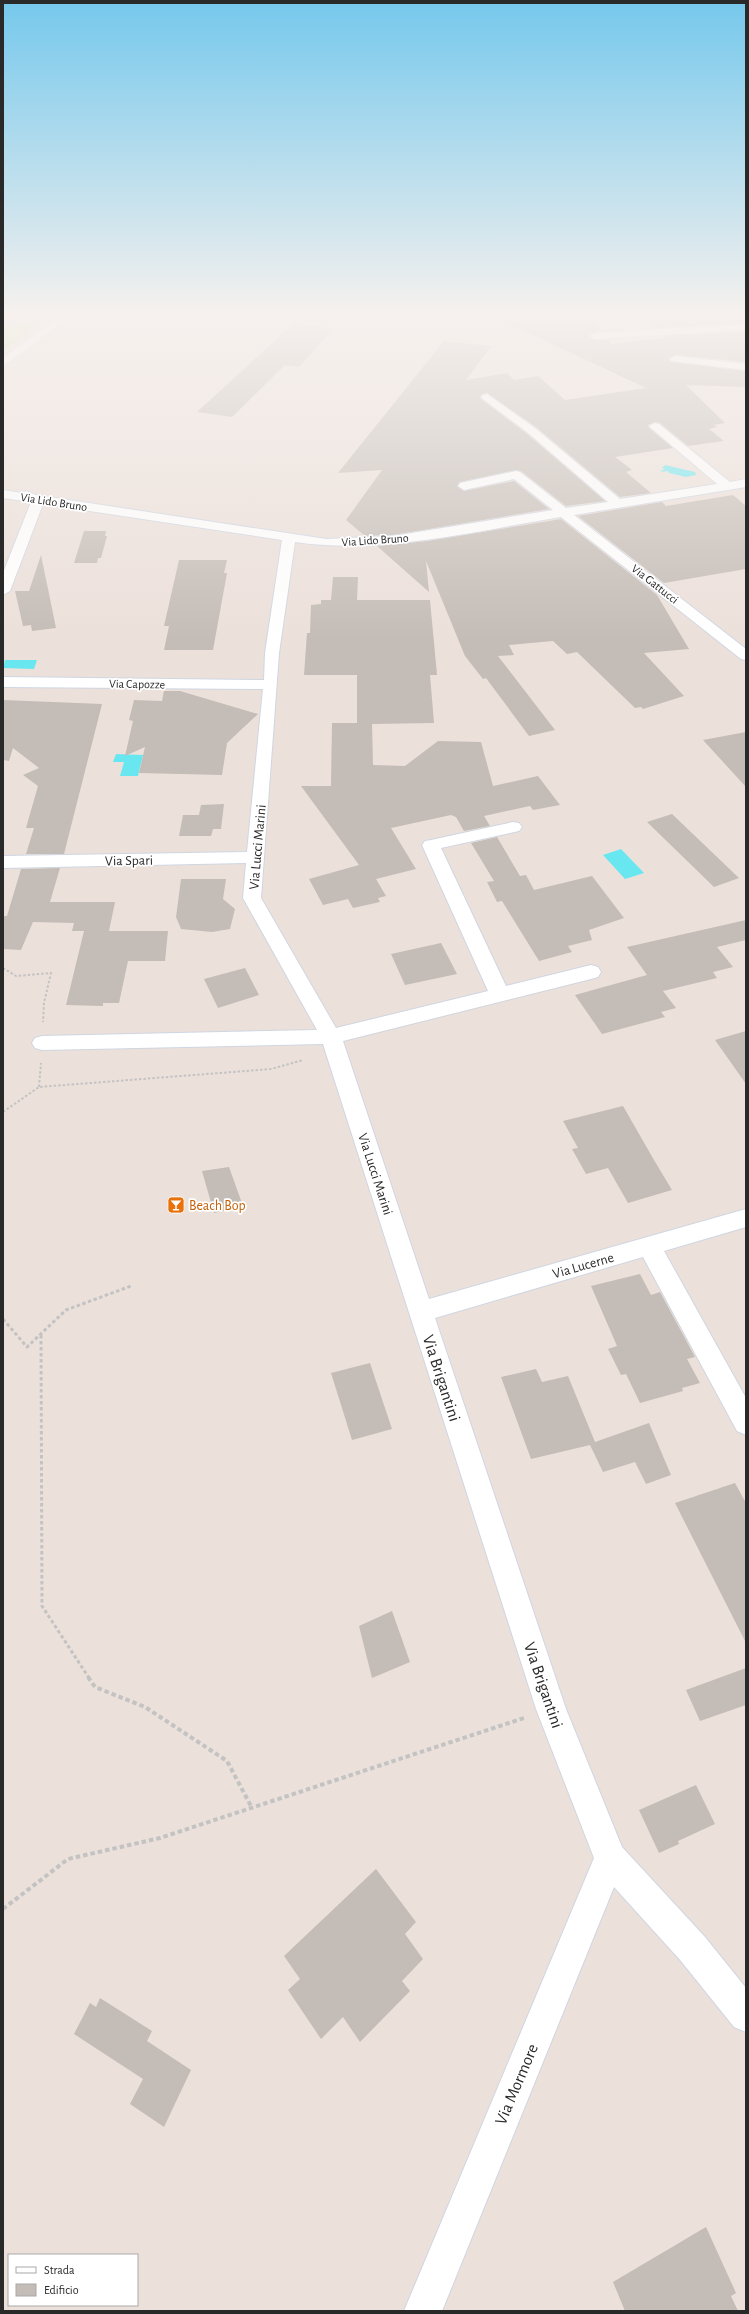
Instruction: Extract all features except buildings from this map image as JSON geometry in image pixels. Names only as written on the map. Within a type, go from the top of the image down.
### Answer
[{"type":"street","points":[[524,425],[617,504]]},
{"type":"street","points":[[656,426],[727,486]]},
{"type":"street","name":"Via Gattucci","points":[[464,486],[516,475],[746,656]]},
{"type":"street","name":"Via Lido Bruno","points":[[3,494],[289,536],[326,543],[393,540],[746,484]]},
{"type":"street","points":[[3,485],[38,500],[3,591]]},
{"type":"street","name":"Via Lucci Marini","points":[[289,536],[272,653],[271,685],[252,898],[333,1043],[420,1312]]},
{"type":"street","name":"Via Capozze","points":[[3,682],[271,685]]},
{"type":"street","points":[[500,995],[431,845],[513,827]]},
{"type":"street","name":"Via Spari","points":[[3,862],[256,857]]},
{"type":"street","points":[[42,1043],[333,1043],[500,995],[590,972]]},
{"type":"street","name":"Via Lucerne","points":[[420,1312],[746,1218]]},
{"type":"street","points":[[649,1246],[746,1423]]},
{"type":"street","name":"Via Brigantini","points":[[420,1312],[551,1709],[610,1858],[740,1998]]},
{"type":"street","name":"Via Mormore","points":[[423,2311],[610,1858]]},
{"type":"path","points":[[3,968],[16,976],[51,973],[44,1003],[39,1087]]},
{"type":"path","points":[[3,1112],[39,1087],[271,1069],[333,1043]]},
{"type":"path","points":[[3,1319],[28,1347],[66,1310],[131,1286]]},
{"type":"path","points":[[41,1335],[42,1606],[95,1687],[145,1707],[227,1761],[252,1808]]},
{"type":"path","points":[[3,1909],[68,1859],[160,1838],[551,1709]]},
{"type":"water","points":[[665,465],[695,472],[696,475],[686,477],[669,473],[668,471],[662,472],[661,470],[665,470],[662,468]]},
{"type":"water","points":[[5,660],[37,660],[34,669],[3,668]]},
{"type":"water","points":[[116,754],[143,755],[138,776],[120,776],[124,762],[113,762]]},
{"type":"water","points":[[621,849],[644,873],[625,879],[603,855]]},
{"type":"place","name":"Beach Bop","points":[[176,1205]]}]
